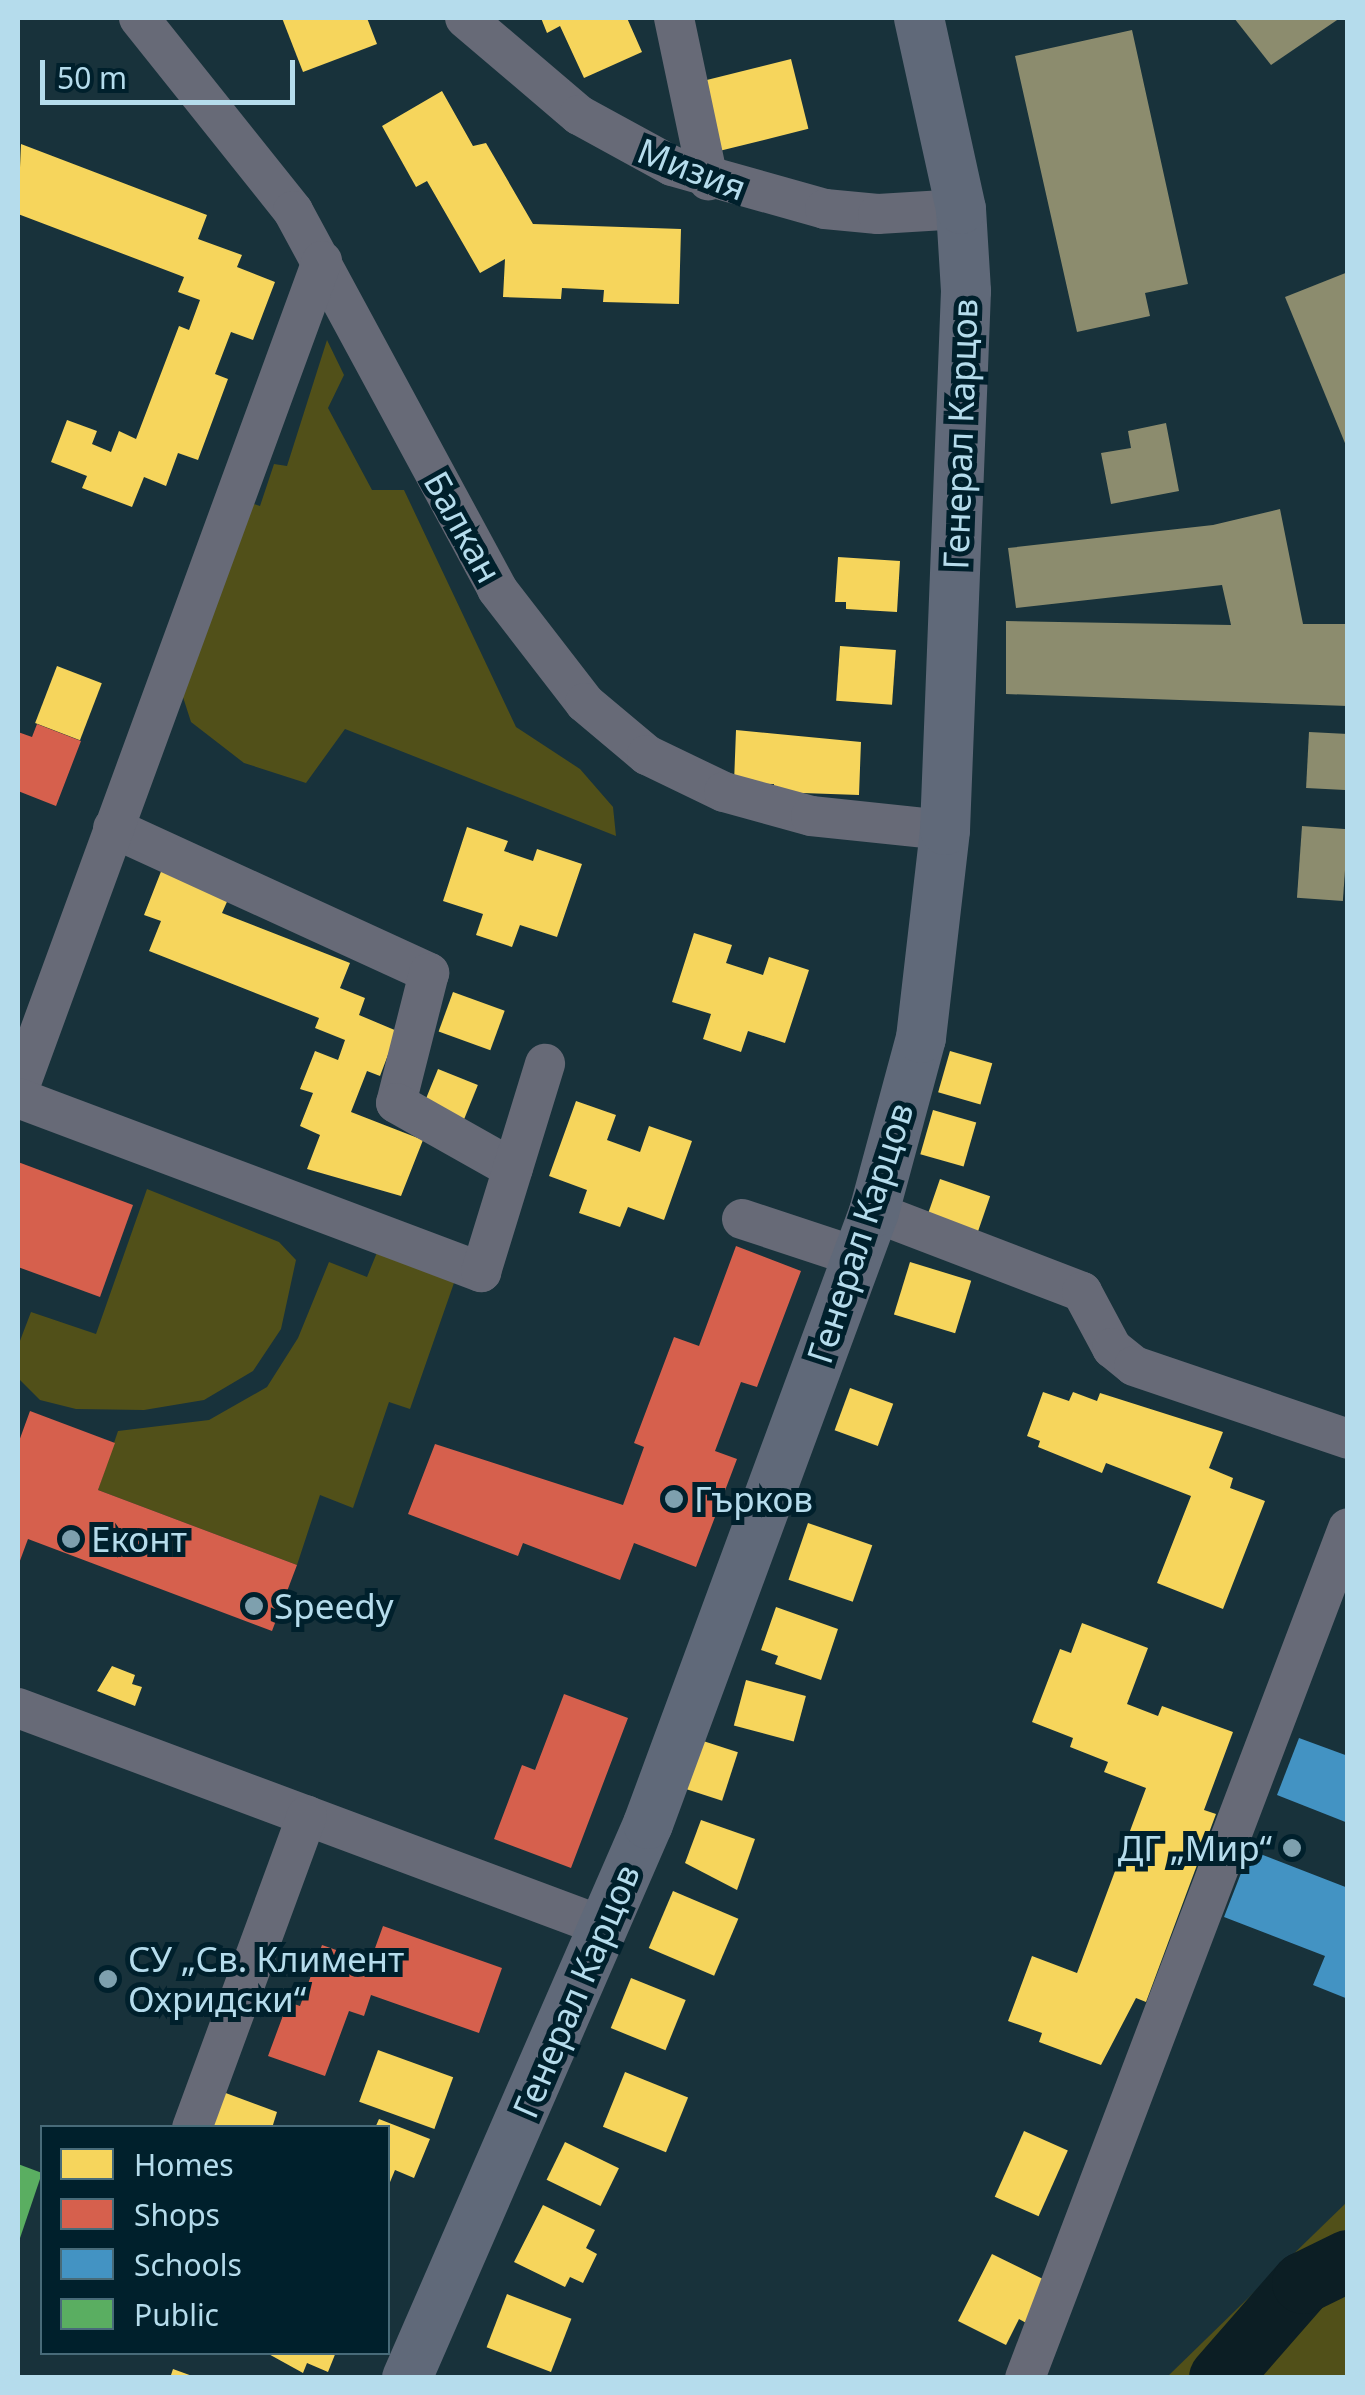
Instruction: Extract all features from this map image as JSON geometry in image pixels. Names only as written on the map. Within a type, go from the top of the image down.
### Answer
[{"type":"main road","name":"Генерал Карцов","points":[[407,2378],[604,1926],[865,1235],[921,1038],[945,830],[966,291],[961,210],[918,18]]},
{"type":"street","name":"Балкан","points":[[140,18],[276,188],[322,260],[496,589],[585,703],[647,754],[724,792],[811,816],[945,830]]},
{"type":"street","name":"Мизия","points":[[464,18],[579,116],[708,180],[825,209],[961,210]]},
{"type":"street","points":[[674,18],[708,180]]},
{"type":"street","points":[[322,260],[18,1095],[481,1272],[545,1064]]},
{"type":"street","points":[[113,828],[429,973],[396,1103],[513,1169]]},
{"type":"street","points":[[742,1219],[865,1235],[1082,1292],[1112,1348],[1134,1366],[1348,1439]]},
{"type":"street","points":[[1025,2378],[1348,1528]]},
{"type":"street","points":[[18,1708],[604,1926]]},
{"type":"street","points":[[193,2125],[307,1816]]},
{"type":"shaded area","points":[[327,340],[344,375],[328,408],[372,490],[404,490],[516,727],[580,769],[613,807],[616,836],[345,729],[306,783],[244,763],[191,722],[182,694],[242,500],[260,506],[274,464],[287,466]]},
{"type":"shaded area","points":[[147,1189],[279,1242],[296,1260],[281,1329],[253,1371],[204,1400],[144,1410],[76,1409],[40,1400],[18,1378],[18,1346],[31,1312],[96,1334]]},
{"type":"shaded area","points":[[378,1250],[455,1280],[410,1409],[389,1402],[353,1508],[320,1495],[297,1565],[98,1490],[118,1431],[209,1420],[267,1387],[298,1338],[329,1262],[367,1277]]},
{"type":"shaded area","points":[[1347,2202],[1347,2377],[1167,2377]]},
{"type":"building: Homes","points":[[282,18],[367,18],[377,44],[303,72]]},
{"type":"building: Homes","points":[[541,18],[627,18],[642,52],[584,78],[560,26],[547,33]]},
{"type":"building: Homes","points":[[791,59],[808,129],[719,151],[702,81]]},
{"type":"building: Homes","points":[[442,91],[473,146],[486,143],[533,224],[681,229],[679,304],[603,302],[604,290],[562,288],[561,299],[503,297],[505,259],[480,273],[427,181],[416,187],[382,126]]},
{"type":"building: Homes","points":[[21,144],[207,215],[198,239],[242,255],[237,267],[275,282],[253,340],[231,332],[215,374],[228,379],[198,460],[178,453],[166,486],[144,477],[132,507],[82,488],[87,476],[51,462],[67,420],[97,431],[92,444],[111,452],[119,431],[136,439],[179,326],[189,330],[200,300],[178,292],[184,277],[18,214]]},
{"type":"building: Homes","points":[[838,557],[900,561],[897,612],[846,609],[846,602],[835,602]]},
{"type":"building: Homes","points":[[840,646],[896,650],[892,705],[836,701]]},
{"type":"building: Homes","points":[[57,666],[102,683],[80,740],[35,723]]},
{"type":"building: Homes","points":[[736,730],[861,742],[859,795],[774,792],[774,784],[734,783]]},
{"type":"building: Homes","points":[[467,827],[508,841],[504,851],[533,861],[537,849],[582,864],[557,937],[520,925],[512,947],[476,935],[483,914],[443,901]]},
{"type":"building: Homes","points":[[162,869],[230,895],[222,913],[350,963],[340,988],[365,998],[359,1015],[397,1031],[380,1076],[367,1071],[351,1112],[423,1140],[401,1196],[307,1169],[320,1135],[300,1126],[313,1093],[300,1089],[315,1051],[338,1060],[345,1040],[315,1028],[319,1018],[149,951],[161,921],[144,915]]},
{"type":"building: Homes","points":[[694,933],[732,945],[726,963],[763,975],[769,957],[809,970],[785,1043],[748,1031],[741,1052],[703,1039],[711,1014],[672,1002]]},
{"type":"building: Homes","points":[[453,992],[505,1011],[490,1050],[439,1031]]},
{"type":"building: Homes","points":[[950,1051],[992,1063],[980,1104],[938,1092]]},
{"type":"building: Homes","points":[[438,1069],[478,1085],[459,1131],[419,1115]]},
{"type":"building: Homes","points":[[576,1101],[616,1115],[607,1140],[640,1152],[649,1126],[692,1141],[664,1220],[628,1207],[620,1227],[579,1213],[587,1190],[549,1176]]},
{"type":"building: Homes","points":[[933,1110],[976,1122],[964,1167],[920,1154]]},
{"type":"building: Homes","points":[[940,1179],[990,1196],[975,1239],[925,1222]]},
{"type":"building: Homes","points":[[910,1262],[971,1281],[955,1333],[894,1315]]},
{"type":"building: Homes","points":[[850,1388],[893,1404],[878,1446],[835,1430]]},
{"type":"building: Homes","points":[[1043,1392],[1069,1401],[1073,1392],[1097,1401],[1100,1393],[1223,1432],[1209,1468],[1233,1478],[1230,1488],[1265,1501],[1223,1609],[1157,1583],[1191,1496],[1106,1463],[1102,1473],[1038,1447],[1040,1441],[1027,1436]]},
{"type":"building: Homes","points":[[808,1523],[872,1545],[853,1602],[788,1580]]},
{"type":"building: Homes","points":[[776,1607],[838,1629],[821,1680],[775,1664],[778,1656],[761,1650]]},
{"type":"building: Homes","points":[[1082,1623],[1148,1648],[1127,1704],[1158,1716],[1162,1706],[1233,1732],[1204,1810],[1216,1814],[1146,2002],[1136,1998],[1101,2065],[1039,2042],[1042,2033],[1008,2021],[1032,1956],[1077,1973],[1146,1788],[1104,1772],[1108,1762],[1070,1747],[1073,1738],[1032,1722],[1060,1649],[1071,1653]]},
{"type":"building: Homes","points":[[112,1666],[135,1675],[132,1684],[142,1687],[135,1706],[97,1691]]},
{"type":"building: Homes","points":[[746,1680],[806,1696],[794,1741],[734,1725]]},
{"type":"building: Homes","points":[[697,1739],[738,1752],[722,1801],[681,1788]]},
{"type":"building: Homes","points":[[701,1820],[755,1839],[737,1890],[685,1863]]},
{"type":"building: Homes","points":[[673,1891],[738,1919],[714,1976],[649,1948]]},
{"type":"building: Homes","points":[[631,1978],[686,2000],[665,2050],[611,2028]]},
{"type":"building: Homes","points":[[378,2050],[453,2077],[434,2129],[359,2102]]},
{"type":"building: Homes","points":[[625,2072],[688,2097],[666,2152],[603,2127]]},
{"type":"building: Homes","points":[[223,2092],[277,2112],[273,2125],[211,2125]]},
{"type":"building: Homes","points":[[379,2119],[430,2139],[414,2178],[395,2170],[390,2182],[390,2125],[376,2125]]},
{"type":"building: Homes","points":[[1024,2131],[1068,2151],[1039,2216],[995,2197]]},
{"type":"building: Homes","points":[[565,2142],[619,2168],[601,2206],[547,2180]]},
{"type":"building: Homes","points":[[543,2205],[595,2230],[586,2248],[597,2254],[583,2283],[570,2277],[565,2287],[514,2262]]},
{"type":"building: Homes","points":[[992,2254],[1049,2282],[1028,2324],[1019,2319],[1006,2345],[958,2321]]},
{"type":"building: Homes","points":[[507,2294],[571,2319],[551,2372],[487,2347]]},
{"type":"building: Homes","points":[[270,2355],[335,2355],[328,2372],[307,2363],[303,2373]]},
{"type":"building: Homes","points":[[173,2369],[195,2377],[195,2378],[170,2378]]},
{"type":"building: Shops","points":[[37,724],[81,741],[56,806],[18,791],[18,732],[32,737]]},
{"type":"building: Shops","points":[[18,1162],[133,1205],[100,1297],[18,1267]]},
{"type":"building: Shops","points":[[736,1246],[801,1271],[757,1387],[741,1382],[715,1451],[737,1459],[696,1567],[634,1543],[620,1580],[523,1543],[518,1556],[408,1514],[435,1444],[623,1505],[644,1447],[634,1443],[674,1337],[699,1346]]},
{"type":"building: Shops","points":[[30,1411],[115,1443],[98,1490],[297,1565],[272,1631],[28,1539],[18,1566],[18,1444]]},
{"type":"building: Shops","points":[[564,1694],[628,1718],[571,1868],[494,1839],[522,1765],[535,1770]]},
{"type":"building: Shops","points":[[383,1926],[502,1968],[479,2033],[371,1995],[364,2016],[349,2011],[325,2076],[268,2056],[288,2002],[300,2006],[322,1945],[370,1962]]},
{"type":"building: Schools","points":[[1299,1738],[1348,1756],[1348,1823],[1277,1795]]},
{"type":"building: Schools","points":[[1250,1850],[1348,1888],[1348,1999],[1313,1985],[1325,1956],[1224,1917]]},
{"type":"building: Public","points":[[18,2164],[40,2172],[40,2179],[18,2244]]},
{"type":"building: Industry","points":[[1234,18],[1340,18],[1271,65]]},
{"type":"building: Industry","points":[[1132,30],[1188,284],[1145,293],[1150,316],[1077,332],[1015,56]]},
{"type":"building: Industry","points":[[1348,272],[1348,448],[1347,448],[1285,297]]},
{"type":"building: Industry","points":[[1166,423],[1179,491],[1111,504],[1101,453],[1131,448],[1128,431]]},
{"type":"building: Industry","points":[[1280,509],[1303,624],[1348,624],[1348,706],[1006,694],[1006,621],[1231,625],[1222,585],[1016,608],[1008,548],[1213,525]]},
{"type":"building: Industry","points":[[1309,732],[1348,734],[1345,790],[1306,788]]},
{"type":"building: Industry","points":[[1302,826],[1348,829],[1343,901],[1297,898]]},
{"type":"waterway","points":[[1220,2378],[1303,2283],[1348,2261]]},
{"type":"place","name":"Гърков","points":[[674,1499]]},
{"type":"place","name":"Еконт","points":[[71,1539]]},
{"type":"place","name":"Speedy","points":[[254,1606]]},
{"type":"place","name":"ДГ „Мир“","points":[[1292,1848]]},
{"type":"place","name":"СУ „Св. Климент Охридски“","points":[[108,1979]]}]
